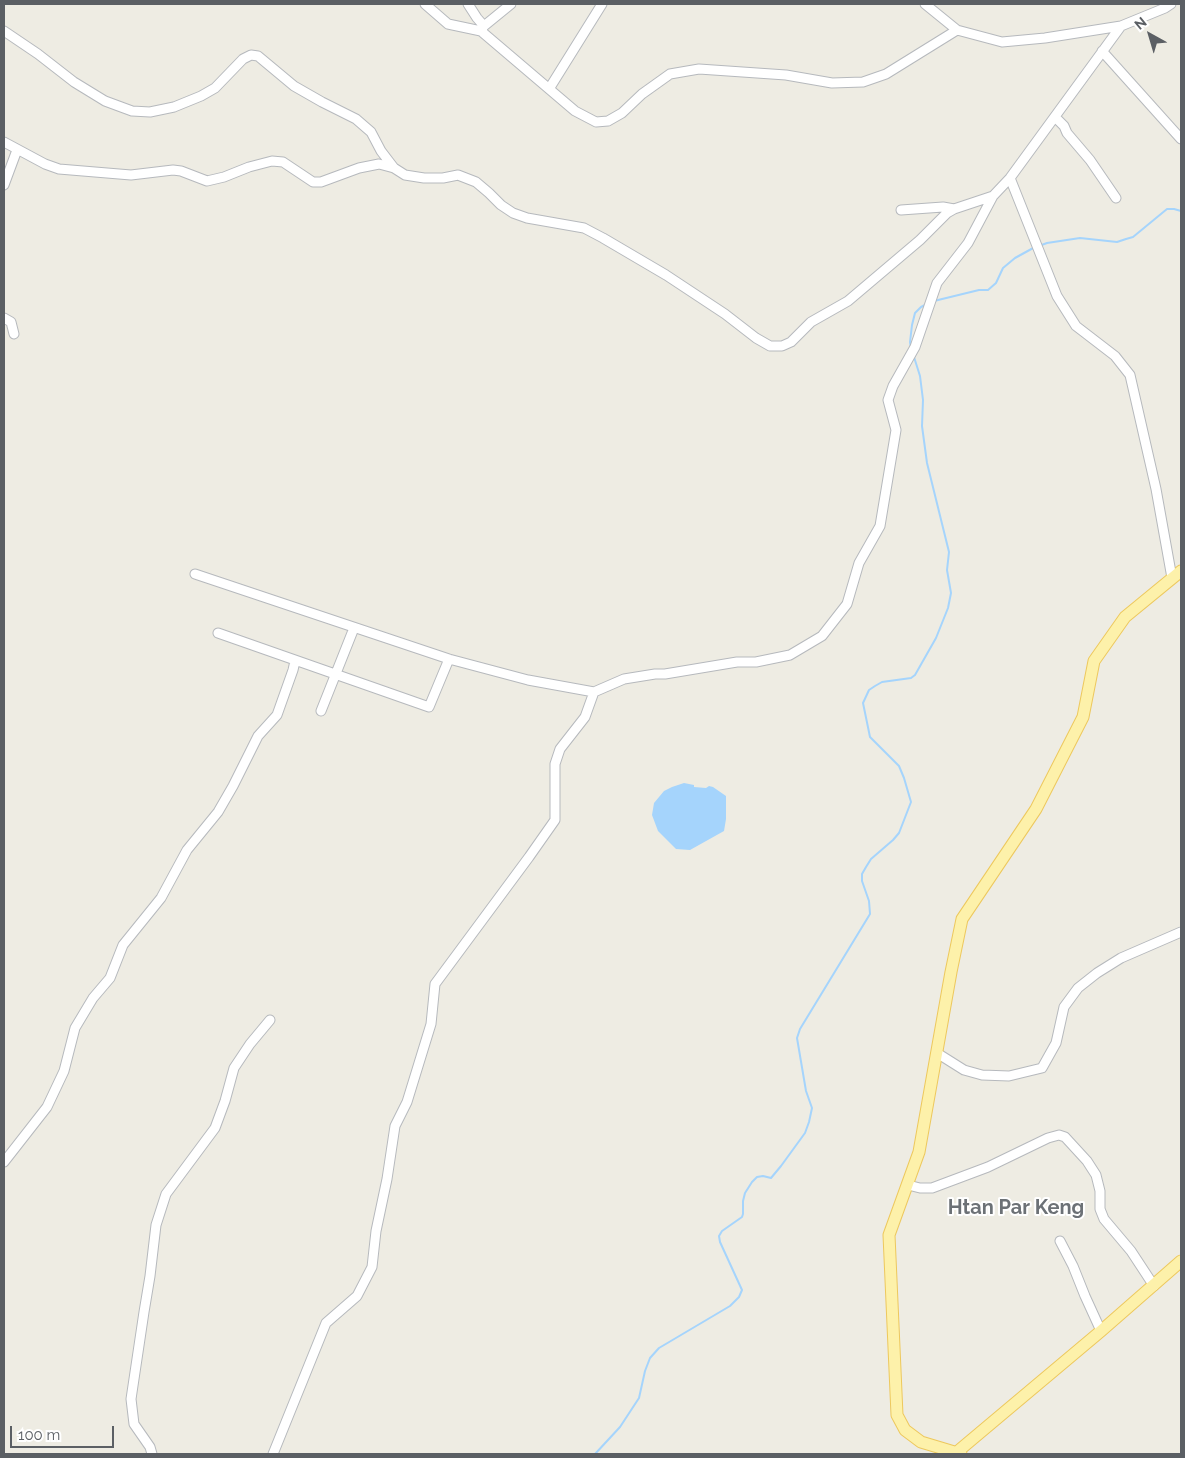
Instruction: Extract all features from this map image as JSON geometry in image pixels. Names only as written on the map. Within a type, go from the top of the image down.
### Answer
[{"type":"main road","points":[[1177,574],[1125,617],[1094,661],[1083,717],[1048,786],[1036,809],[962,919],[919,1152],[889,1235],[897,1415],[905,1430],[921,1442],[955,1454],[1181,1261]]},
{"type":"street","points":[[425,4],[448,24],[482,29],[511,4]]},
{"type":"street","points":[[468,4],[482,29],[575,111],[596,122],[608,121],[622,113],[642,94],[670,74],[699,69],[786,75],[832,83],[863,82],[886,74],[956,30]]},
{"type":"street","points":[[549,89],[602,4]]},
{"type":"street","points":[[925,4],[956,30],[1002,42],[1045,38],[1121,26],[1171,4]]},
{"type":"street","points":[[195,574],[449,659],[528,680],[594,692],[624,679],[737,662],[756,662],[790,654],[822,636],[847,604],[860,563],[880,526],[896,430],[888,400],[913,350],[937,283],[968,243],[993,196],[1010,178],[1121,26]]},
{"type":"street","points":[[4,30],[74,82],[105,101],[132,112],[150,112],[174,107],[201,96],[215,88],[243,58],[251,55],[258,56],[294,86],[356,119],[371,132],[381,151],[394,168]]},
{"type":"street","points":[[1102,52],[1181,140]]},
{"type":"street","points":[[1055,117],[1090,160],[1116,198]]},
{"type":"street","points":[[4,142],[45,164],[59,169],[131,175],[173,170],[207,181],[272,161],[283,162],[313,182],[321,182],[360,168],[379,164],[394,168],[405,175],[424,178],[443,178],[458,175],[476,182],[501,205],[513,213],[527,218],[584,228],[603,238],[726,314],[756,338],[770,346],[782,346],[791,342],[811,322],[848,301],[920,240],[947,213],[993,196]]},
{"type":"street","points":[[4,185],[17,150]]},
{"type":"street","points":[[1010,178],[1057,296],[1076,326],[1115,356],[1130,375],[1177,574]]},
{"type":"street","points":[[901,210],[943,207],[954,209]]},
{"type":"street","points":[[4,318],[11,322],[14,334]]},
{"type":"street","points":[[321,710],[354,628]]},
{"type":"street","points":[[218,634],[429,707],[449,659]]},
{"type":"street","points":[[4,1162],[47,1107],[64,1071],[75,1028],[93,998],[110,978],[123,946],[161,898],[187,850],[218,812],[258,736],[277,715],[295,661]]},
{"type":"street","points":[[274,1454],[326,1323],[356,1296],[372,1267],[376,1231],[387,1179],[395,1126],[407,1102],[431,1024],[435,984],[555,820],[555,764],[560,749],[585,717],[594,692]]},
{"type":"street","points":[[937,1053],[964,1070],[982,1075],[1009,1076],[1042,1068],[1056,1043],[1064,1007],[1078,988],[1120,958],[1181,932]]},
{"type":"street","points":[[152,1454],[150,1447],[134,1424],[131,1399],[156,1225],[166,1194],[215,1128],[234,1068],[250,1044],[270,1020]]},
{"type":"street","points":[[908,1185],[932,1188],[988,1167],[1048,1138],[1059,1135],[1064,1137],[1087,1161],[1096,1175],[1100,1191],[1100,1209],[1104,1218],[1154,1286]]},
{"type":"street","points":[[1060,1241],[1101,1331]]},
{"type":"water","points":[[684,783],[694,785],[694,787],[713,787],[726,796],[724,831],[690,850],[676,849],[658,831],[652,815],[654,803],[664,791]]},
{"type":"waterway","points":[[1039,246],[1080,238],[1117,242],[1133,237],[1167,209],[1181,211]]},
{"type":"waterway","points":[[934,301],[979,290],[988,290],[996,283],[1003,268],[1015,258],[1035,247]]},
{"type":"waterway","points":[[911,348],[910,342],[915,313],[927,304]]},
{"type":"waterway","points":[[595,1454],[620,1427],[639,1398],[650,1358],[659,1348],[730,1306],[739,1297],[742,1290],[719,1236],[722,1231],[742,1217],[745,1193],[752,1182],[757,1177],[771,1178],[805,1133],[812,1108],[806,1091],[797,1038],[800,1029],[870,914],[869,901],[862,881],[862,874],[871,859],[899,833],[911,802],[899,766],[870,737],[863,703],[869,690],[882,682],[911,678],[915,675],[936,638],[948,608],[951,593],[947,570],[949,552],[927,463],[922,426],[923,400],[920,376],[914,357]]},
{"type":"district","name":"Htan Par Keng","points":[[1016,1208]]}]
